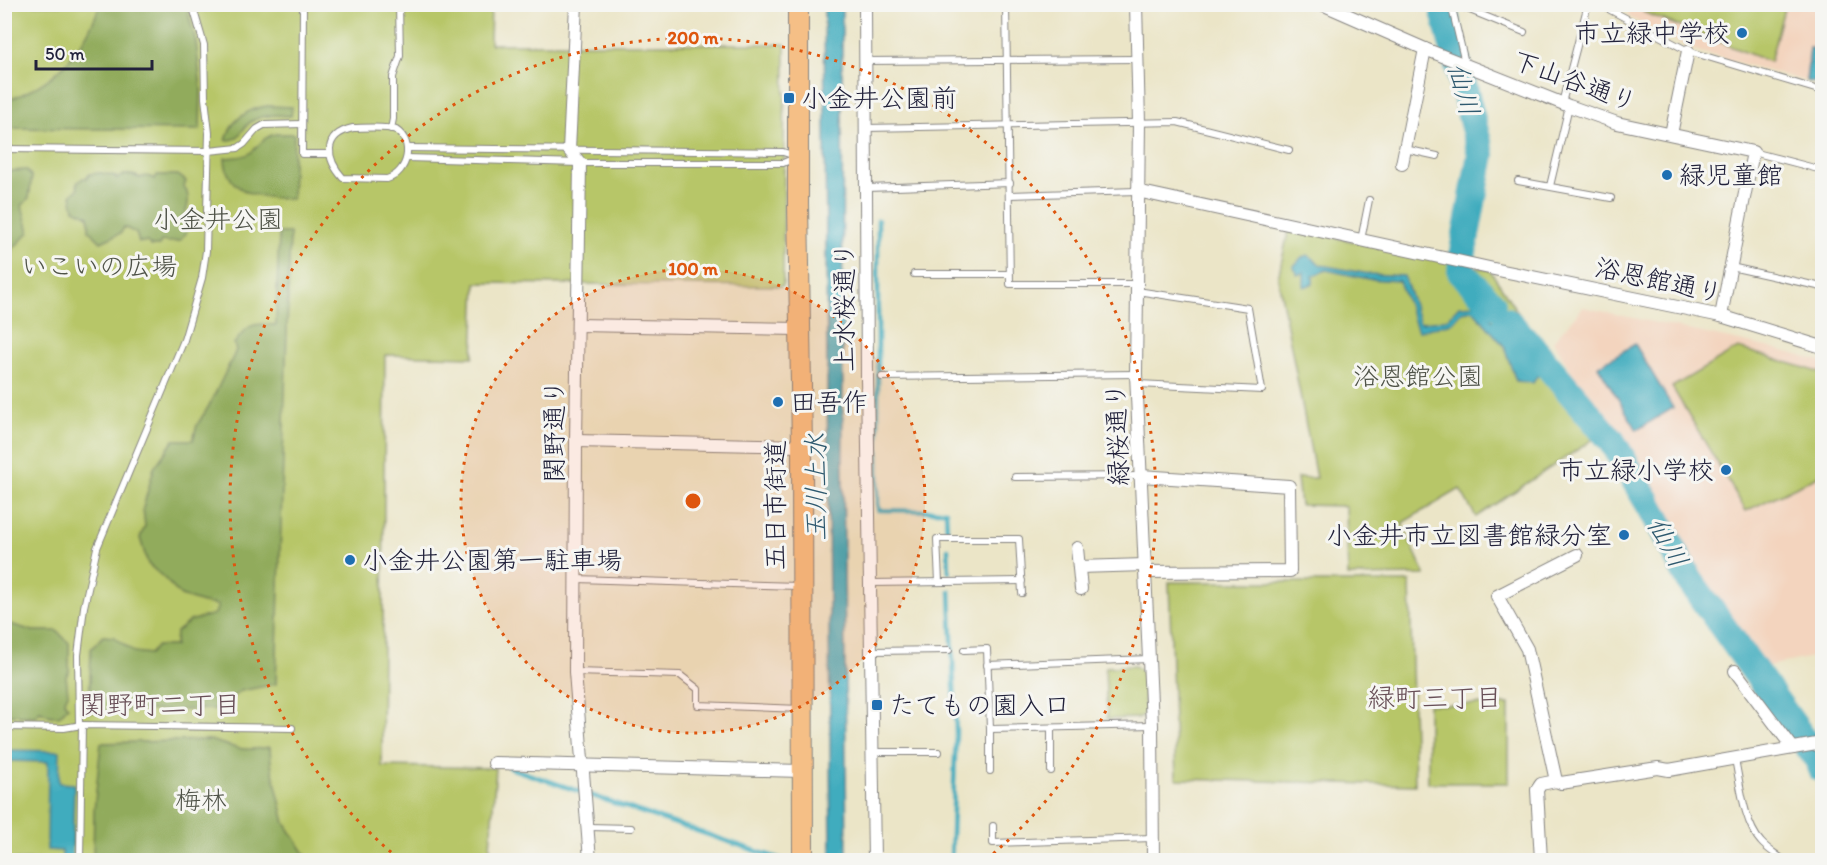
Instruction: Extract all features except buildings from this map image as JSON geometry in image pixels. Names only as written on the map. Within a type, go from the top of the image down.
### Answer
[{"type":"main road","name":"五日市街道","points":[[798,4],[803,861]]},
{"type":"street","points":[[576,4],[569,150],[580,163]]},
{"type":"street","name":"上水桜通り","points":[[865,4],[866,188],[874,378],[870,584],[874,861]]},
{"type":"street","name":"緑桜通り","points":[[1136,4],[1137,379],[1152,725],[1153,861]]},
{"type":"street","name":"下山谷通り","points":[[1322,4],[1339,8],[1425,49],[1440,53],[1565,105],[1617,123],[1752,152]]},
{"type":"street","points":[[1402,164],[1425,49]]},
{"type":"street","points":[[1671,134],[1688,51]]},
{"type":"street","points":[[1721,316],[1752,152]]},
{"type":"street","name":"関野通り","points":[[580,163],[575,672],[591,861]]},
{"type":"street","points":[[1137,191],[1361,240]]},
{"type":"street","name":"浴恩館通り","points":[[1361,240],[1721,316],[1822,347]]},
{"type":"street","points":[[578,325],[799,329]]},
{"type":"street","points":[[576,441],[802,446]]},
{"type":"street","points":[[1079,567],[1290,571],[1289,486],[1141,476]]},
{"type":"street","points":[[1077,548],[1081,589]]},
{"type":"street","points":[[1556,781],[1527,649],[1497,596],[1577,555]]},
{"type":"street","points":[[1735,671],[1796,748]]},
{"type":"street","points":[[1542,861],[1537,790],[1541,783],[1556,781],[1561,783],[1658,768],[1669,770],[1821,743]]},
{"type":"street","points":[[494,763],[801,771]]},
{"type":"lane","points":[[80,861],[78,655],[84,607],[97,548],[184,340],[207,251],[208,151],[204,45],[192,4]]},
{"type":"lane","points":[[303,4],[302,154],[330,154]]},
{"type":"lane","points":[[391,129],[393,77],[400,56],[399,4]]},
{"type":"lane","points":[[874,378],[1137,379],[1262,390],[1248,308],[1136,287],[1010,284],[1006,4]]},
{"type":"lane","points":[[1453,4],[1524,32]]},
{"type":"lane","points":[[1453,4],[1465,63]]},
{"type":"lane","points":[[1550,186],[1565,105],[1588,4]]},
{"type":"lane","points":[[1599,4],[1688,51],[1822,91]]},
{"type":"lane","points":[[865,61],[1137,59]]},
{"type":"lane","points":[[866,128],[1177,122],[1289,150]]},
{"type":"lane","points":[[4,149],[208,151],[238,148],[264,125],[302,124]]},
{"type":"lane","points":[[353,128],[391,129],[397,131],[403,138],[407,148],[407,158],[402,171],[394,177],[387,179],[343,178],[334,169],[330,158],[330,146],[334,137],[341,131],[353,128]]},
{"type":"lane","points":[[407,148],[783,152],[798,157]]},
{"type":"lane","points":[[1405,149],[1437,156]]},
{"type":"lane","name":"下山谷通り","points":[[1752,152],[1822,169]]},
{"type":"lane","points":[[407,158],[580,163],[783,162],[798,157]]},
{"type":"lane","points":[[1518,181],[1611,198]]},
{"type":"lane","points":[[866,188],[1010,183]]},
{"type":"lane","points":[[1010,195],[1137,191]]},
{"type":"lane","points":[[1361,240],[1369,200]]},
{"type":"lane","points":[[1731,267],[1822,288]]},
{"type":"lane","points":[[914,274],[1009,274]]},
{"type":"lane","points":[[1015,477],[1141,476]]},
{"type":"lane","points":[[939,582],[937,539],[1018,539],[1022,593]]},
{"type":"lane","points":[[577,579],[802,586]]},
{"type":"lane","points":[[870,584],[1022,581]]},
{"type":"lane","points":[[964,650],[987,649],[990,771]]},
{"type":"lane","points":[[871,651],[949,650]]},
{"type":"lane","points":[[987,665],[1149,659]]},
{"type":"lane","points":[[575,672],[680,675],[698,689],[698,705],[802,709]]},
{"type":"lane","points":[[4,727],[64,728],[80,725],[221,729],[292,728]]},
{"type":"lane","points":[[990,729],[1152,725]]},
{"type":"lane","points":[[1052,728],[1052,771]]},
{"type":"lane","points":[[873,752],[939,752]]},
{"type":"lane","points":[[1735,759],[1749,821],[1760,841],[1783,861]]},
{"type":"lane","points":[[993,826],[993,843],[1153,838]]},
{"type":"lane","points":[[589,827],[631,828]]},
{"type":"shaded area","name":"市立緑中学校","points":[[1633,5],[1822,5],[1822,86],[1694,50],[1627,16]]},
{"type":"shaded area","name":"市立緑小学校","points":[[1583,307],[1776,349],[1822,362],[1822,655],[1764,667],[1695,577],[1553,341]]},
{"type":"green space","points":[[1646,4],[1785,5],[1770,62],[1643,12]]},
{"type":"green space","name":"小金井公園","points":[[4,5],[491,5],[490,44],[785,44],[783,286],[476,283],[473,357],[385,355],[382,766],[496,768],[489,860],[5,860]]},
{"type":"green space","points":[[100,5],[186,5],[196,42],[201,89],[200,130],[5,128],[5,101],[38,86],[64,65],[85,38]]},
{"type":"green space","points":[[267,106],[292,107],[291,116],[261,117],[248,124],[235,138],[226,140],[236,121],[253,110]]},
{"type":"green space","points":[[275,134],[294,134],[292,199],[269,198],[248,192],[232,180],[227,171],[225,158],[247,155],[264,140]]},
{"type":"green space","points":[[27,170],[32,177],[29,198],[22,206],[29,232],[12,250],[5,249],[5,175],[9,171]]},
{"type":"green space","points":[[101,173],[115,176],[117,179],[128,175],[140,178],[148,176],[155,179],[157,175],[178,175],[186,181],[184,187],[188,202],[183,217],[188,218],[187,232],[180,241],[161,241],[159,246],[151,246],[147,242],[139,242],[136,233],[124,227],[121,233],[101,242],[89,230],[89,216],[74,209],[71,195],[78,189],[77,183],[83,178],[90,174]]},
{"type":"green space","name":"浴恩館公園","points":[[1289,228],[1490,270],[1598,436],[1476,517],[1460,489],[1402,523],[1425,575],[1348,576],[1346,506],[1300,505],[1297,478],[1316,478],[1278,278]]},
{"type":"green space","points":[[279,233],[290,233],[276,684],[241,691],[215,709],[89,712],[91,649],[103,636],[114,637],[134,652],[150,654],[157,646],[175,646],[176,632],[190,621],[215,614],[218,605],[181,596],[148,564],[140,538],[145,526],[143,508],[154,468],[174,440],[193,440],[197,425],[209,406],[236,350],[234,344],[252,326],[276,325]]},
{"type":"green space","points":[[1738,348],[1822,373],[1822,474],[1746,511],[1672,387]]},
{"type":"green space","points":[[1169,582],[1410,582],[1415,785],[1176,779]]},
{"type":"green space","points":[[4,620],[33,631],[57,631],[69,643],[69,672],[66,676],[68,694],[64,702],[68,707],[59,716],[51,716],[40,711],[36,716],[5,715]]},
{"type":"green space","points":[[1135,666],[1143,672],[1145,712],[1140,718],[1107,719],[1105,667]]},
{"type":"green space","points":[[1509,704],[1509,783],[1428,783],[1428,705]]},
{"type":"green space","name":"梅林","points":[[210,740],[240,748],[270,747],[271,764],[285,823],[309,860],[93,860],[94,811],[101,743]]},
{"type":"water","points":[[824,5],[842,5],[847,860],[831,860]]},
{"type":"water","points":[[1810,48],[1822,49],[1822,84],[1806,81]]},
{"type":"water","points":[[1308,255],[1321,265],[1369,274],[1404,276],[1420,323],[1447,319],[1459,306],[1477,305],[1543,367],[1533,383],[1516,381],[1504,346],[1473,310],[1462,312],[1452,323],[1418,331],[1399,281],[1369,279],[1326,270],[1313,276],[1313,284],[1304,287],[1304,272],[1298,275],[1293,267],[1302,257]]},
{"type":"water","points":[[1635,344],[1673,408],[1637,430],[1598,366]]},
{"type":"water","points":[[5,750],[60,751],[59,783],[74,784],[72,860],[62,860],[62,851],[47,850],[48,762],[5,761]]},
{"type":"waterway","name":"仙川","points":[[1442,4],[1481,154],[1461,272],[1492,304]]},
{"type":"waterway","points":[[878,220],[878,510],[946,511],[947,531]]},
{"type":"waterway","name":"仙川","points":[[1507,321],[1611,440],[1649,504],[1690,581],[1819,761],[1822,769]]},
{"type":"waterway","points":[[948,549],[949,572]]},
{"type":"waterway","points":[[950,591],[956,732],[951,860]]},
{"type":"waterway","points":[[510,768],[783,860]]},
{"type":"place","name":"市立緑中学校","points":[[1742,33]]},
{"type":"place","name":"小金井公園前","points":[[789,98]]},
{"type":"place","name":"緑児童館","points":[[1667,175]]},
{"type":"place","name":"田吾作","points":[[778,402]]},
{"type":"place","name":"市立緑小学校","points":[[1726,470]]},
{"type":"place","name":"小金井市立図書館緑分室","points":[[1624,535]]},
{"type":"place","name":"小金井公園第一駐車場","points":[[350,560]]},
{"type":"place","name":"たてもの園入口","points":[[877,705]]},
{"type":"district","name":"緑町三丁目","points":[[1435,697]]},
{"type":"district","name":"関野町二丁目","points":[[160,704]]},
{"type":"park label","name":"いこいの広場","points":[[99,266]]},
{"type":"water label","name":"玉川上水","points":[[815,487]]}]
